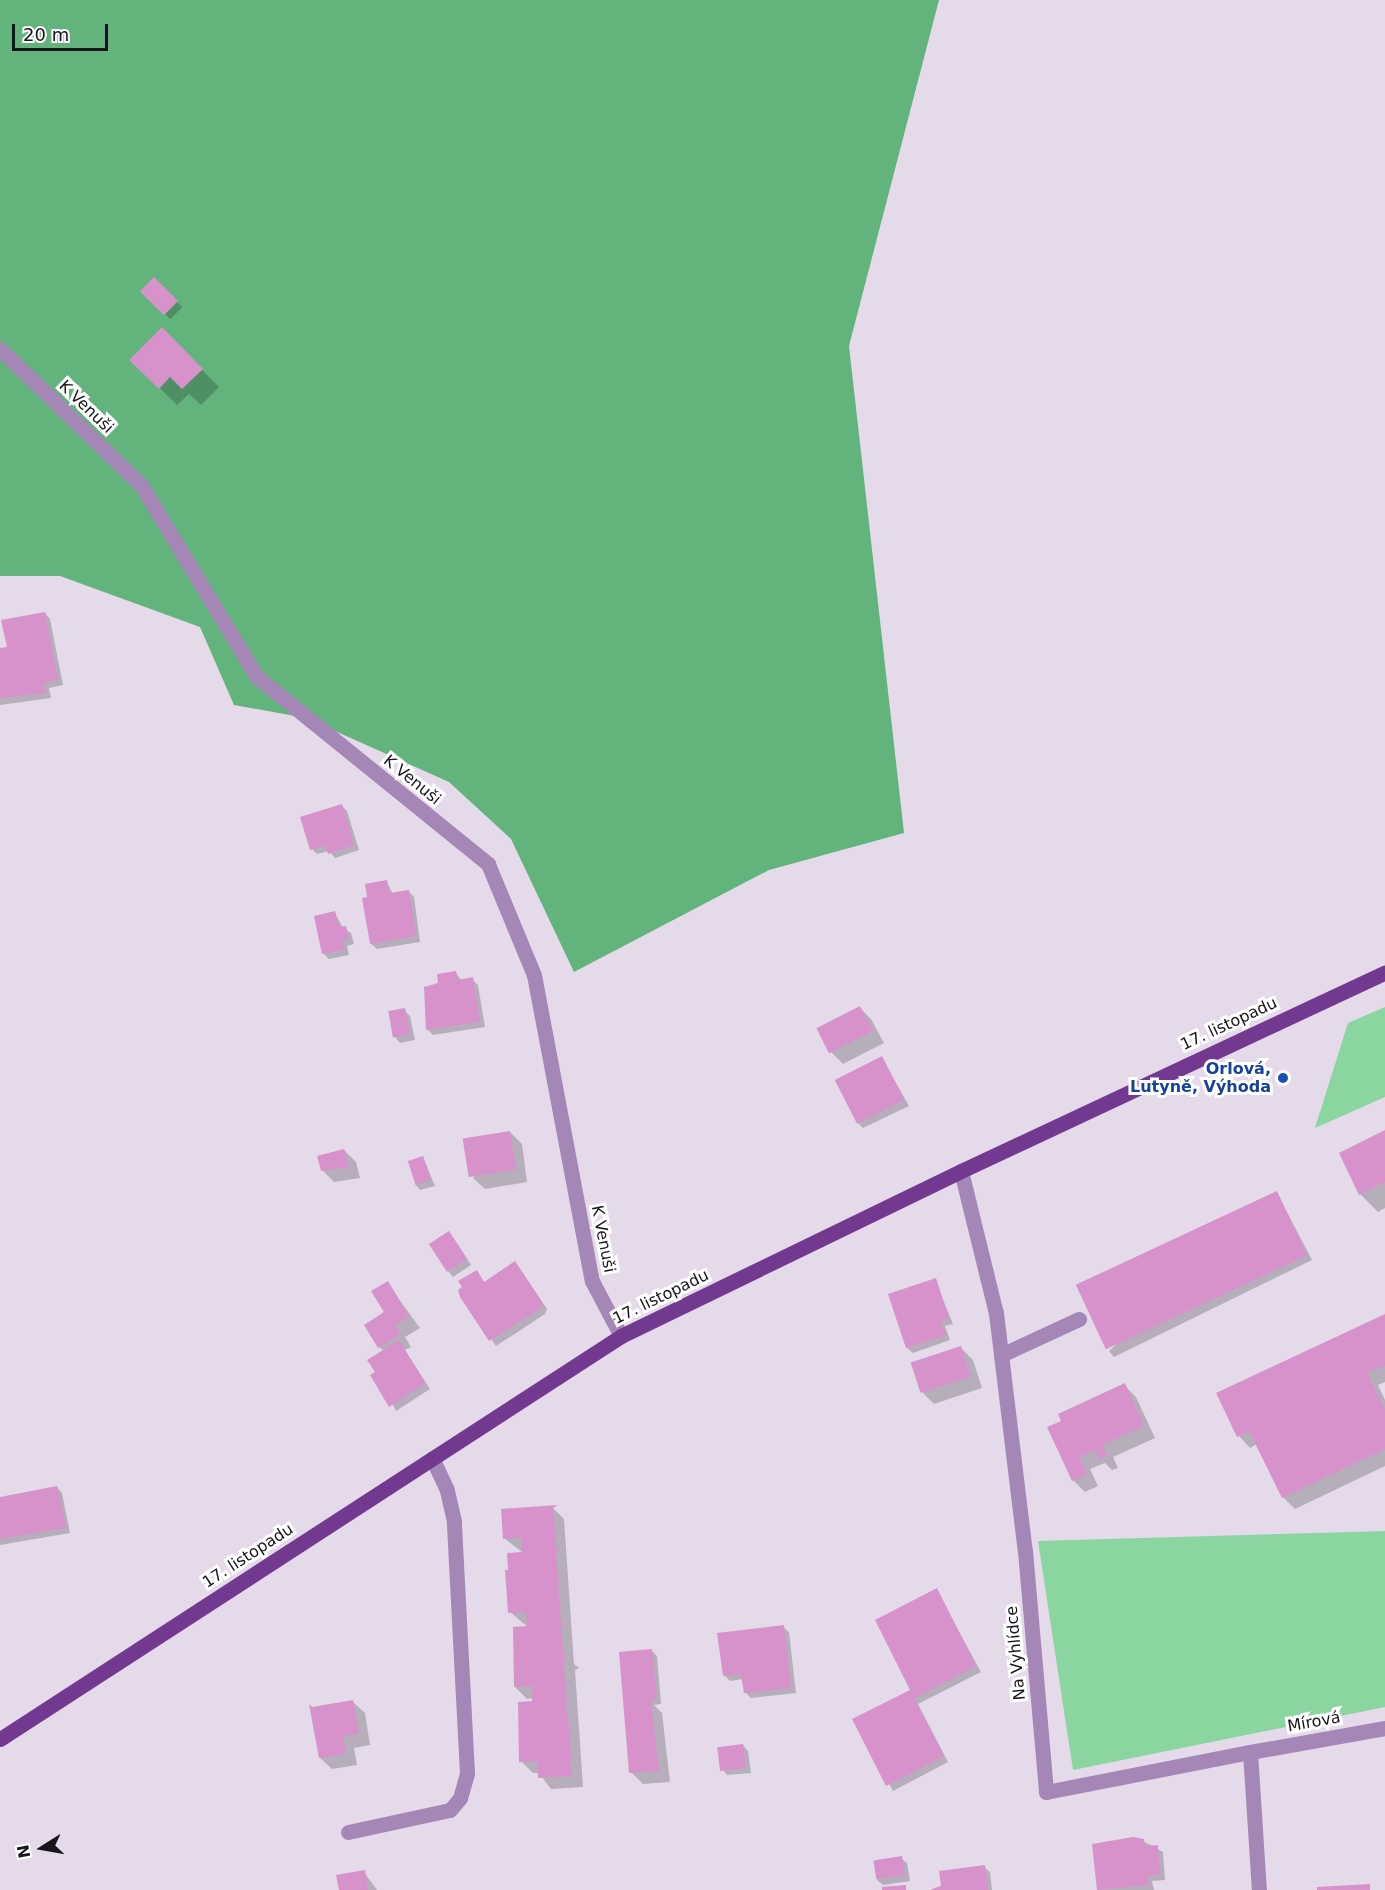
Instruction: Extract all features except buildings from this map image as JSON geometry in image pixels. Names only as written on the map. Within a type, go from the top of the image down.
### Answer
[{"type":"main road","name":"17. listopadu","points":[[0,1739],[621,1336],[961,1171],[1385,972]]},
{"type":"street","name":"K Venuši","points":[[0,349],[141,485],[256,676],[488,864],[534,975],[592,1281],[621,1336]]},
{"type":"street","name":"Na Vyhlídce","points":[[961,1171],[996,1313],[1026,1551],[1046,1792],[1250,1752]]},
{"type":"street","points":[[1001,1355],[1079,1319]]},
{"type":"street","points":[[348,1832],[450,1810],[460,1798],[467,1773],[454,1521],[447,1490],[432,1458]]},
{"type":"street","name":"Mírová","points":[[1250,1752],[1385,1728]]},
{"type":"street","points":[[1250,1752],[1259,1890]]},
{"type":"green space","points":[[0,0],[939,0],[849,346],[904,833],[769,870],[574,972],[511,839],[449,782],[306,718],[234,705],[200,627],[60,576],[0,576]]},
{"type":"green space","points":[[1385,1007],[1385,1097],[1315,1128],[1348,1023]]},
{"type":"green space","points":[[1385,1531],[1385,1707],[1073,1770],[1038,1541]]},
{"type":"place","name":"Orlová, Lutyně, Výhoda","points":[[1283,1078]]}]
